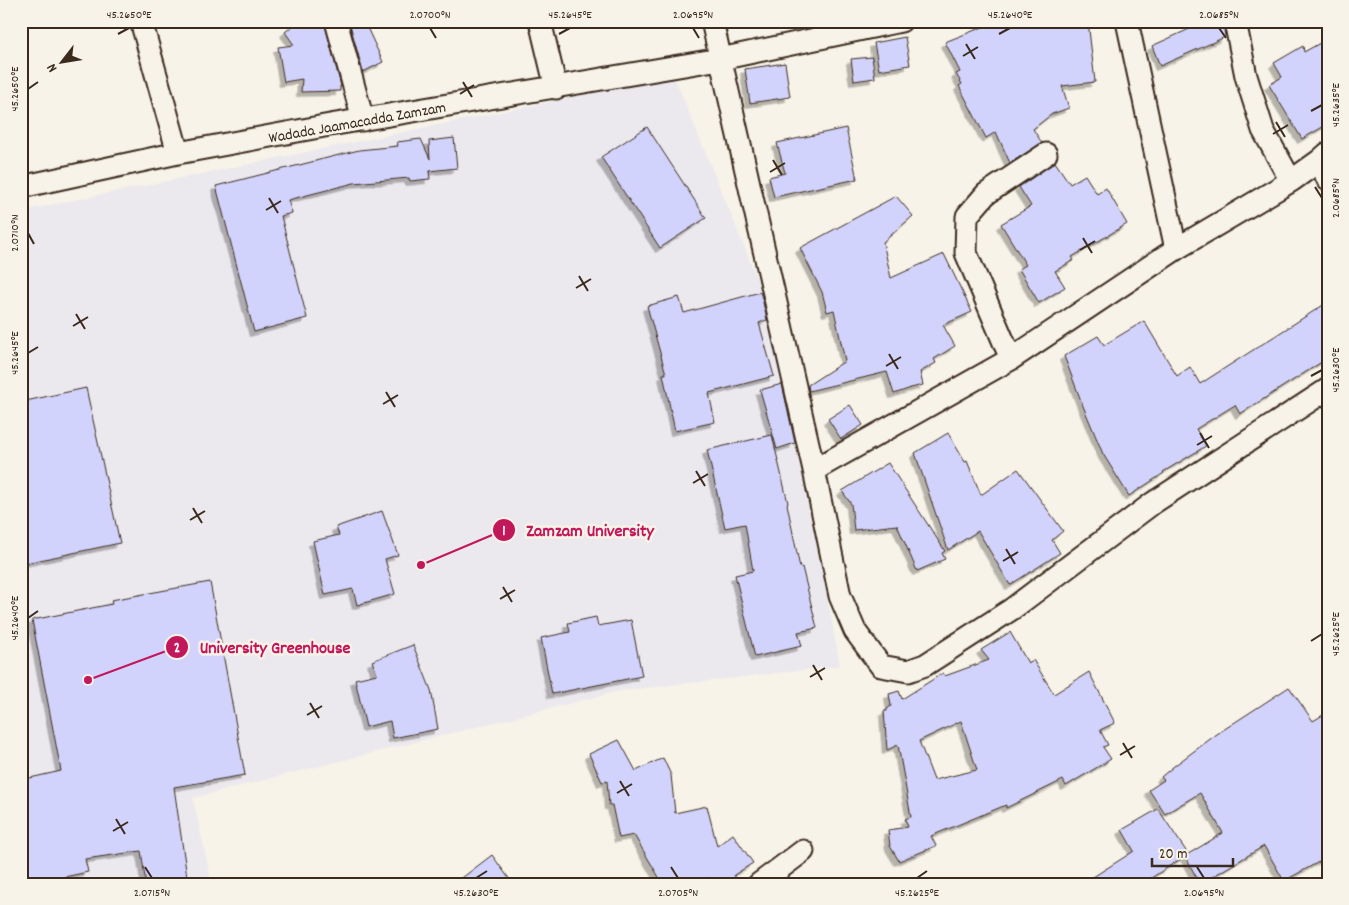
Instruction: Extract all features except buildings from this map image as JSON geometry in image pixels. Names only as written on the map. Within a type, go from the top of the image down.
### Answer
[{"type":"street","points":[[141,21],[178,153]]},
{"type":"street","points":[[336,21],[363,120]]},
{"type":"street","points":[[540,21],[556,88]]},
{"type":"street","points":[[712,21],[814,470],[840,596],[855,631],[881,666],[908,671],[925,665],[1012,609],[1153,503],[1328,389]]},
{"type":"street","name":"Wadada Jaamacadda Zamzam","points":[[21,187],[178,153],[330,125],[720,59],[901,21]]},
{"type":"street","points":[[1127,21],[1176,249]]},
{"type":"street","points":[[1236,21],[1246,76],[1263,130],[1291,182]]},
{"type":"street","points":[[1011,358],[966,253],[967,216],[986,194],[1046,154]]},
{"type":"street","points":[[814,470],[1011,358],[1176,249],[1291,182],[1323,157],[1328,180]]},
{"type":"street","points":[[759,884],[803,851]]},
{"type":"shaded area","points":[[674,76],[790,358],[803,465],[840,666],[620,691],[193,798],[212,884],[21,884],[21,211]]},
{"type":"place","name":"Zamzam University","points":[[421,565]]},
{"type":"place","name":"University Greenhouse","points":[[88,680]]}]
